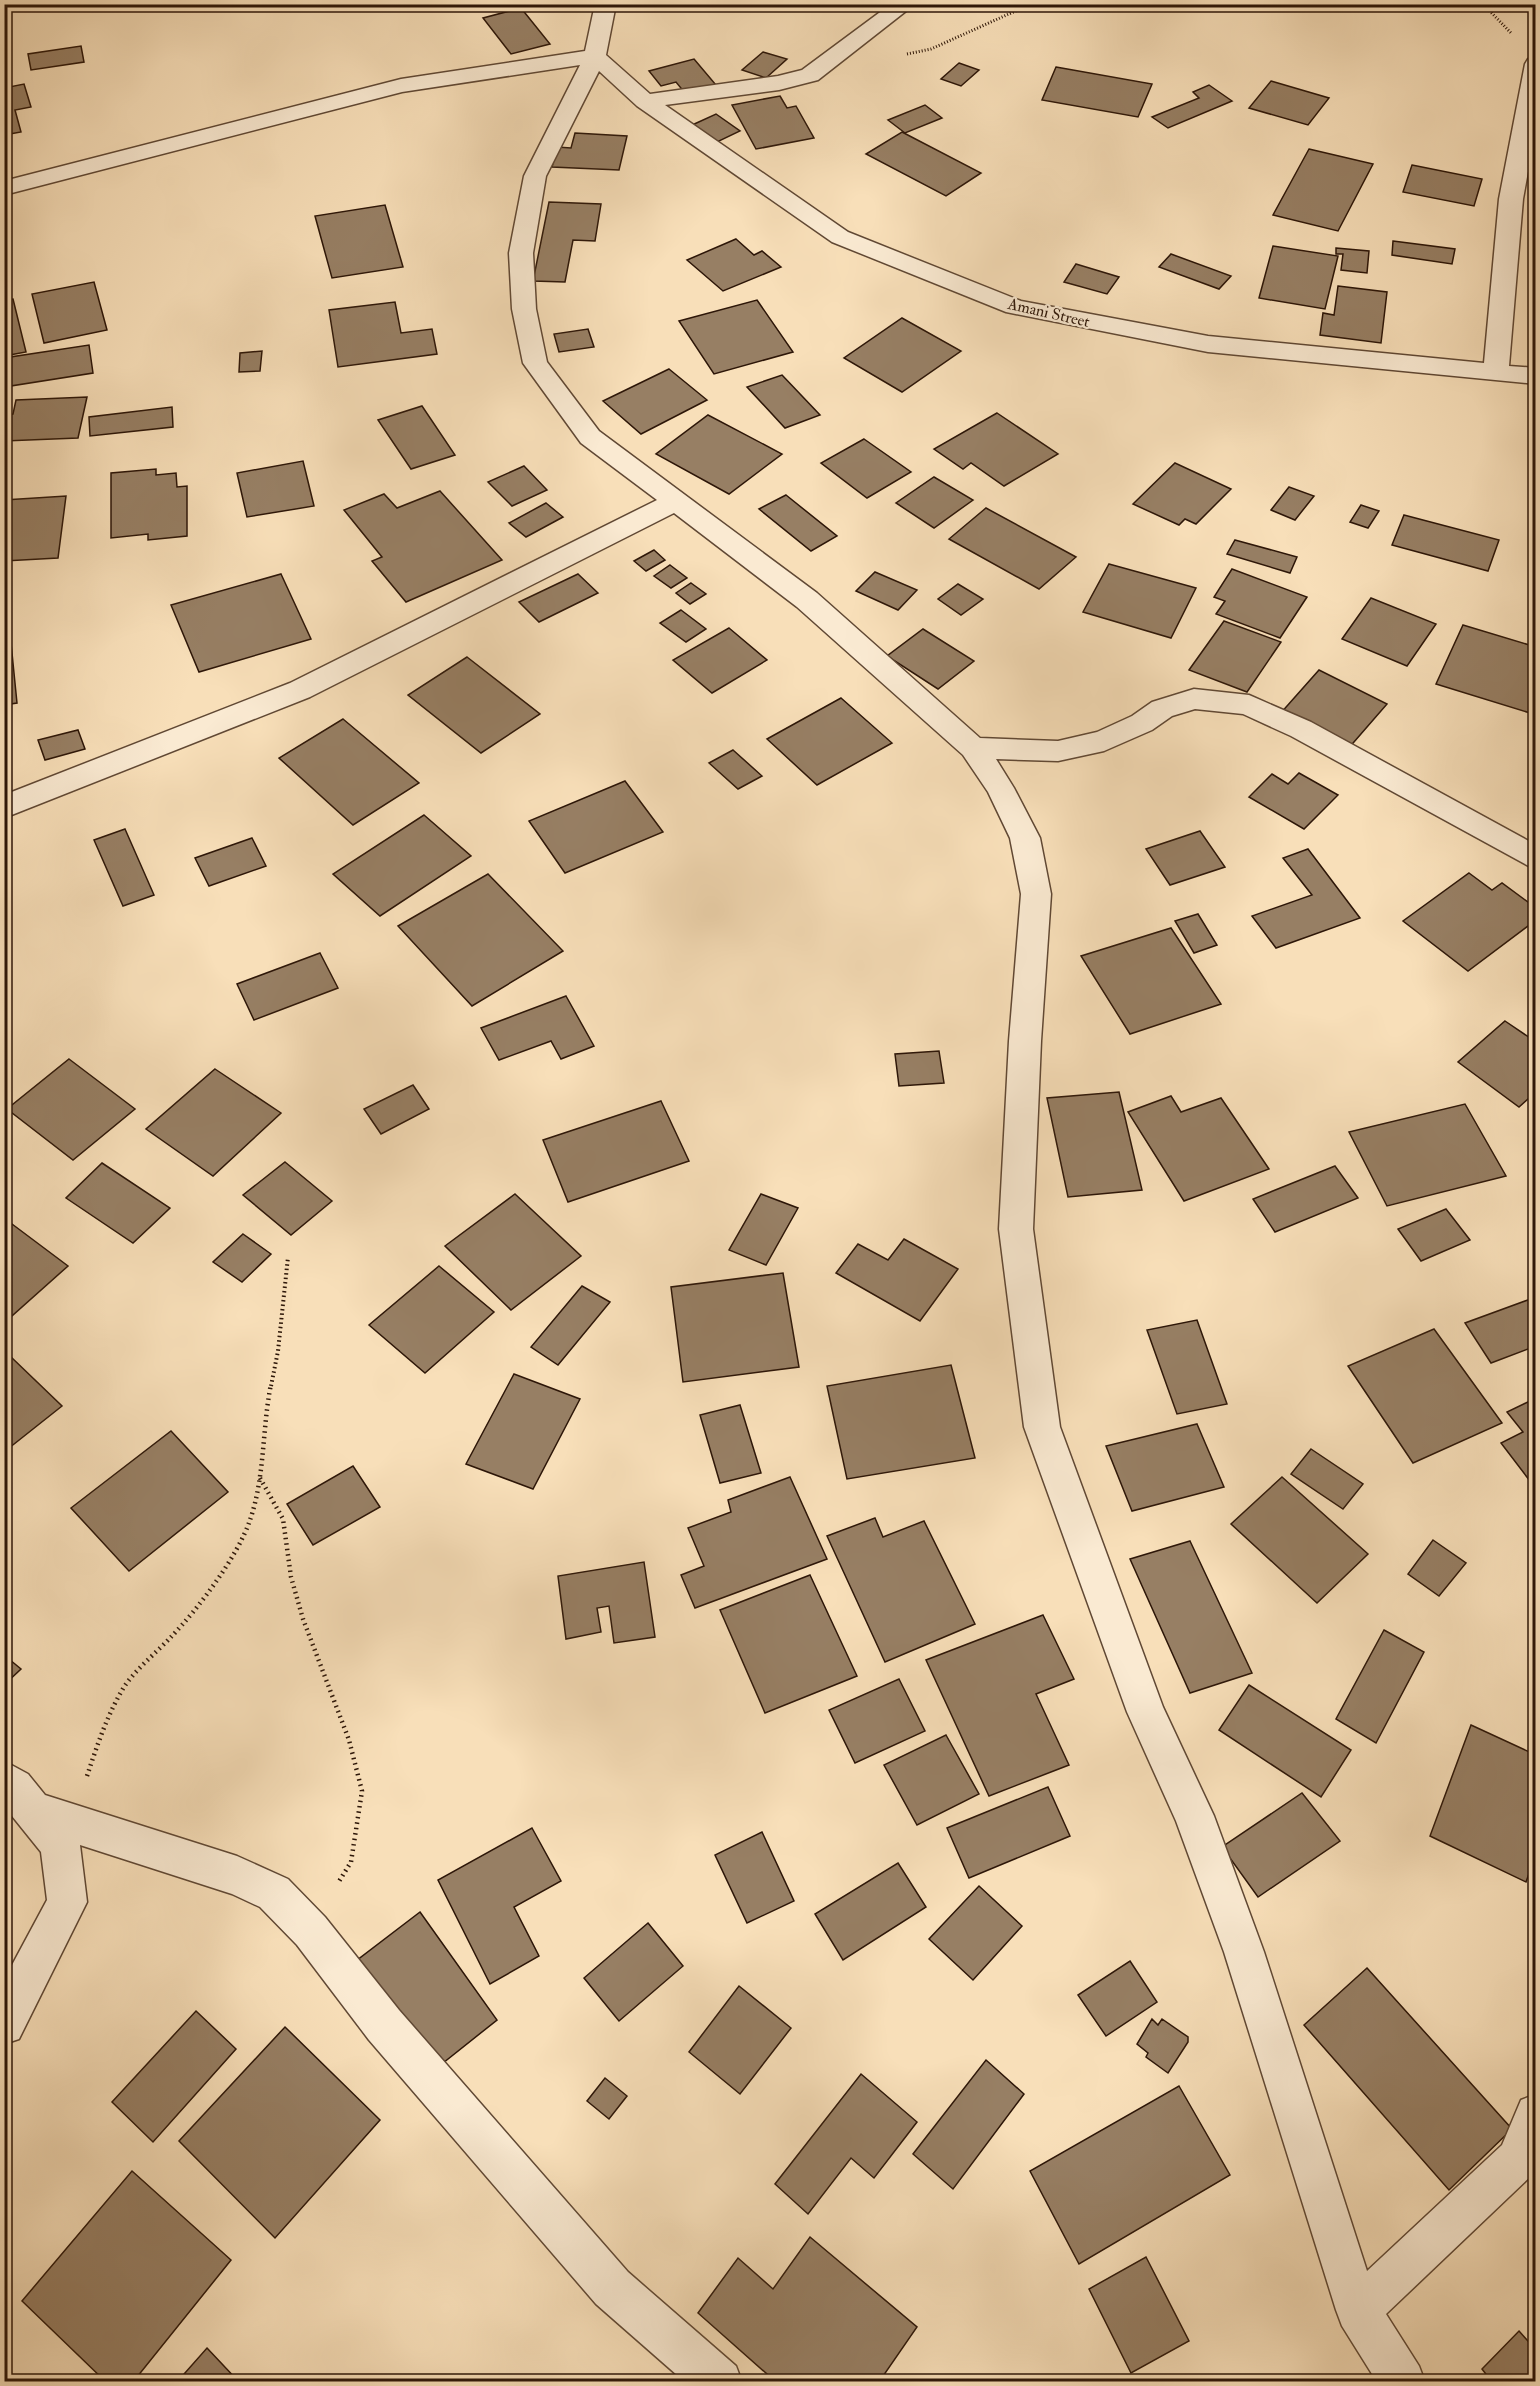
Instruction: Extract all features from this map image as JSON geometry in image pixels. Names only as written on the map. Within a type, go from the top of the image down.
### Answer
[{"type":"street","points":[[606,4],[596,56],[535,176],[521,253],[524,309],[535,363],[590,437],[807,600],[974,748],[1000,788],[1024,838],[1036,894],[1024,1041],[1016,1229],[1042,1428],[1146,1712],[1194,1816],[1240,1941],[1358,2310],[1404,2382]]},
{"type":"street","points":[[645,101],[778,83],[810,75],[905,4]]},
{"type":"street","points":[[4,188],[401,86],[596,56]]},
{"type":"street","name":"Amani Street","points":[[596,56],[645,101],[840,237],[1015,307],[1208,344],[1496,370],[1536,376]]},
{"type":"street","points":[[1496,370],[1511,199],[1536,64]]},
{"type":"street","points":[[4,807],[300,690],[676,501]]},
{"type":"street","points":[[974,748],[1058,751],[1104,741],[1142,723],[1162,709],[1194,699],[1221,700],[1249,705],[1301,729],[1536,859]]},
{"type":"street","points":[[4,1780],[14,1787],[60,1844],[68,1902],[4,2024]]},
{"type":"street","points":[[32,1810],[237,1876],[274,1893],[311,1931],[384,2025],[612,2288],[720,2382]]},
{"type":"street","points":[[1358,2310],[1517,2160],[1536,2115]]},
{"type":"path","points":[[898,56],[931,49],[1031,4]]},
{"type":"path","points":[[1483,4],[1520,42]]},
{"type":"path","points":[[86,1827],[87,1775],[104,1727],[125,1686],[182,1626],[222,1572],[250,1521],[260,1478],[265,1414],[278,1351],[288,1257]]},
{"type":"path","points":[[260,1478],[283,1520],[291,1577],[303,1618],[349,1740],[362,1791],[351,1862],[311,1931]]},
{"type":"building","points":[[521,8],[550,44],[511,54],[483,18]]},
{"type":"building","points":[[81,46],[84,62],[31,70],[28,54]]},
{"type":"building","points":[[763,52],[787,59],[766,78],[742,70]]},
{"type":"building","points":[[694,59],[716,85],[685,93],[676,82],[661,86],[649,71]]},
{"type":"building","points":[[959,63],[979,70],[961,86],[941,79]]},
{"type":"building","points":[[1056,67],[1152,84],[1138,117],[1042,100]]},
{"type":"building","points":[[1271,81],[1329,98],[1308,125],[1249,108]]},
{"type":"building","points":[[24,84],[31,107],[15,110],[21,132],[4,135],[4,88]]},
{"type":"building","points":[[1209,85],[1232,101],[1168,128],[1152,117],[1199,98],[1193,92]]},
{"type":"building","points":[[780,96],[787,108],[796,106],[814,138],[756,149],[732,105]]},
{"type":"building","points":[[925,105],[942,118],[905,133],[888,120]]},
{"type":"building","points":[[716,114],[740,131],[715,143],[690,126]]},
{"type":"building","points":[[902,132],[981,173],[946,196],[866,154]]},
{"type":"building","points":[[575,133],[627,136],[619,170],[552,167],[557,147],[571,148]]},
{"type":"building","points":[[1309,149],[1373,164],[1338,231],[1273,215]]},
{"type":"building","points":[[1412,165],[1482,179],[1474,206],[1403,192]]},
{"type":"building","points":[[549,202],[601,204],[595,241],[573,240],[565,282],[533,281]]},
{"type":"building","points":[[385,205],[403,267],[332,278],[315,216]]},
{"type":"building","points":[[1531,210],[1536,210],[1536,256],[1529,255]]},
{"type":"building","points":[[736,239],[754,255],[762,251],[781,267],[723,291],[687,260]]},
{"type":"building","points":[[1393,241],[1455,249],[1452,264],[1392,255]]},
{"type":"building","points":[[1273,246],[1338,256],[1325,309],[1259,298]]},
{"type":"building","points":[[1336,248],[1369,251],[1367,273],[1341,270],[1343,254],[1336,254]]},
{"type":"building","points":[[1171,254],[1231,276],[1219,289],[1159,267]]},
{"type":"building","points":[[1076,264],[1119,277],[1107,294],[1064,282]]},
{"type":"building","points":[[94,282],[107,330],[44,343],[32,294]]},
{"type":"building","points":[[1338,286],[1387,292],[1381,343],[1320,335],[1323,313],[1334,315]]},
{"type":"building","points":[[13,299],[26,352],[4,356],[4,300]]},
{"type":"building","points":[[757,300],[793,352],[714,374],[679,321]]},
{"type":"building","points":[[395,302],[401,333],[432,329],[437,354],[338,367],[329,310]]},
{"type":"building","points":[[902,318],[961,351],[902,392],[844,358]]},
{"type":"building","points":[[588,329],[594,347],[559,352],[554,334]]},
{"type":"building","points":[[89,345],[93,373],[4,387],[4,358]]},
{"type":"building","points":[[262,351],[260,371],[239,372],[240,353]]},
{"type":"building","points":[[669,369],[707,400],[641,434],[603,401]]},
{"type":"building","points":[[782,375],[820,415],[785,428],[747,387]]},
{"type":"building","points":[[87,397],[78,438],[4,441],[4,415],[13,414],[16,400]]},
{"type":"building","points":[[422,406],[455,455],[411,469],[378,420]]},
{"type":"building","points":[[172,407],[173,427],[90,436],[89,417]]},
{"type":"building","points":[[997,413],[1058,454],[1004,486],[971,463],[963,469],[934,449]]},
{"type":"building","points":[[708,415],[782,454],[729,494],[656,454]]},
{"type":"building","points":[[864,439],[911,472],[867,498],[821,463]]},
{"type":"building","points":[[303,461],[314,506],[247,517],[237,473]]},
{"type":"building","points":[[1175,463],[1231,489],[1196,524],[1185,519],[1179,525],[1133,504]]},
{"type":"building","points":[[524,466],[547,490],[512,506],[488,482]]},
{"type":"building","points":[[156,469],[156,475],[176,473],[177,487],[187,486],[187,536],[148,540],[148,534],[111,538],[111,473]]},
{"type":"building","points":[[934,477],[973,500],[934,528],[896,503]]},
{"type":"building","points":[[1289,487],[1314,496],[1295,520],[1271,510]]},
{"type":"building","points":[[440,491],[502,560],[406,602],[372,561],[382,557],[344,510],[384,494],[397,508]]},
{"type":"building","points":[[786,495],[837,536],[811,551],[759,509]]},
{"type":"building","points":[[66,496],[58,558],[4,561],[4,500]]},
{"type":"building","points":[[546,503],[563,517],[526,537],[509,523]]},
{"type":"building","points":[[1361,505],[1379,511],[1368,528],[1350,522]]},
{"type":"building","points":[[986,508],[1076,557],[1039,589],[949,539]]},
{"type":"building","points":[[1404,515],[1499,540],[1488,571],[1392,545]]},
{"type":"building","points":[[1235,540],[1297,557],[1290,573],[1227,554]]},
{"type":"building","points":[[654,550],[665,560],[646,571],[634,561]]},
{"type":"building","points":[[1109,564],[1196,588],[1171,638],[1083,612]]},
{"type":"building","points":[[670,565],[687,578],[671,588],[654,576]]},
{"type":"building","points":[[1232,569],[1307,597],[1280,638],[1216,614],[1225,601],[1214,597]]},
{"type":"building","points":[[875,572],[917,590],[898,610],[856,591]]},
{"type":"building","points":[[281,574],[311,639],[199,672],[171,605]]},
{"type":"building","points":[[578,574],[598,593],[539,622],[519,602]]},
{"type":"building","points":[[691,583],[706,594],[690,604],[676,593]]},
{"type":"building","points":[[958,584],[983,599],[961,615],[938,599]]},
{"type":"building","points":[[1371,598],[1436,624],[1407,666],[1342,639]]},
{"type":"building","points":[[681,610],[706,629],[686,642],[660,623]]},
{"type":"building","points":[[8,613],[17,703],[4,705],[4,614]]},
{"type":"building","points":[[1224,621],[1281,642],[1247,692],[1189,670]]},
{"type":"building","points":[[1463,625],[1536,647],[1536,699],[1530,713],[1436,684]]},
{"type":"building","points":[[729,628],[767,660],[712,693],[673,660]]},
{"type":"building","points":[[923,629],[974,661],[938,689],[887,656]]},
{"type":"building","points":[[467,657],[540,714],[481,753],[408,695]]},
{"type":"building","points":[[1319,670],[1387,704],[1347,750],[1279,715]]},
{"type":"building","points":[[841,698],[892,743],[817,785],[767,739]]},
{"type":"building","points":[[343,719],[419,783],[353,825],[279,758]]},
{"type":"building","points":[[78,730],[85,749],[45,760],[38,740]]},
{"type":"building","points":[[733,750],[762,776],[738,789],[709,763]]},
{"type":"building","points":[[1299,773],[1338,795],[1304,829],[1249,797],[1272,774],[1288,784]]},
{"type":"building","points":[[625,781],[663,832],[565,873],[529,821]]},
{"type":"building","points":[[424,815],[471,856],[380,916],[333,874]]},
{"type":"building","points":[[125,829],[154,895],[123,906],[94,840]]},
{"type":"building","points":[[1200,831],[1225,867],[1170,885],[1146,849]]},
{"type":"building","points":[[252,838],[266,866],[209,886],[195,858]]},
{"type":"building","points":[[1308,849],[1360,918],[1276,948],[1252,916],[1312,895],[1283,858]]},
{"type":"building","points":[[1469,873],[1492,890],[1502,883],[1536,908],[1536,920],[1468,971],[1403,921]]},
{"type":"building","points":[[488,874],[563,951],[472,1006],[398,926]]},
{"type":"building","points":[[1198,914],[1217,945],[1194,953],[1175,921]]},
{"type":"building","points":[[1171,928],[1221,1004],[1130,1034],[1081,956]]},
{"type":"building","points":[[320,953],[338,988],[254,1020],[237,984]]},
{"type":"building","points":[[566,996],[594,1046],[561,1059],[551,1041],[499,1060],[481,1028]]},
{"type":"building","points":[[1505,1021],[1536,1042],[1536,1092],[1519,1107],[1458,1062]]},
{"type":"building","points":[[939,1051],[944,1083],[899,1086],[895,1054]]},
{"type":"building","points":[[69,1059],[135,1109],[73,1160],[7,1109]]},
{"type":"building","points":[[215,1069],[281,1113],[213,1176],[146,1129]]},
{"type":"building","points":[[413,1085],[429,1109],[381,1134],[364,1109]]},
{"type":"building","points":[[1119,1092],[1142,1190],[1068,1197],[1047,1098]]},
{"type":"building","points":[[1171,1096],[1181,1112],[1221,1098],[1269,1169],[1184,1201],[1128,1112]]},
{"type":"building","points":[[661,1101],[689,1161],[568,1202],[543,1140]]},
{"type":"building","points":[[1465,1104],[1506,1176],[1387,1206],[1349,1132]]},
{"type":"building","points":[[285,1162],[332,1201],[291,1235],[243,1195]]},
{"type":"building","points":[[102,1163],[170,1208],[133,1243],[66,1198]]},
{"type":"building","points":[[1335,1166],[1358,1198],[1275,1232],[1253,1199]]},
{"type":"building","points":[[515,1194],[581,1256],[511,1310],[445,1246]]},
{"type":"building","points":[[761,1194],[798,1208],[766,1265],[729,1250]]},
{"type":"building","points":[[1446,1209],[1470,1240],[1421,1261],[1398,1229]]},
{"type":"building","points":[[4,1218],[68,1266],[4,1323]]},
{"type":"building","points":[[243,1234],[271,1254],[242,1282],[213,1262]]},
{"type":"building","points":[[904,1239],[958,1269],[920,1321],[836,1273],[858,1244],[888,1260]]},
{"type":"building","points":[[439,1266],[494,1312],[425,1373],[369,1325]]},
{"type":"building","points":[[783,1273],[799,1367],[683,1382],[671,1287]]},
{"type":"building","points":[[582,1286],[610,1302],[558,1365],[531,1347]]},
{"type":"building","points":[[1536,1297],[1536,1346],[1491,1363],[1465,1323]]},
{"type":"building","points":[[1197,1320],[1227,1404],[1177,1414],[1147,1330]]},
{"type":"building","points":[[1434,1329],[1502,1423],[1413,1463],[1348,1366]]},
{"type":"building","points":[[10,1356],[62,1406],[4,1452],[4,1360]]},
{"type":"building","points":[[951,1365],[975,1458],[847,1479],[827,1386]]},
{"type":"building","points":[[514,1374],[580,1399],[533,1489],[466,1464]]},
{"type":"building","points":[[1536,1398],[1536,1489],[1501,1443],[1523,1432],[1507,1412]]},
{"type":"building","points":[[740,1405],[761,1473],[720,1483],[700,1415]]},
{"type":"building","points":[[1197,1424],[1224,1487],[1132,1511],[1106,1446]]},
{"type":"building","points":[[171,1431],[228,1492],[129,1571],[71,1508]]},
{"type":"building","points":[[1311,1449],[1363,1484],[1343,1509],[1291,1474]]},
{"type":"building","points":[[353,1466],[380,1507],[313,1545],[287,1504]]},
{"type":"building","points":[[790,1477],[827,1559],[695,1608],[681,1575],[704,1566],[688,1528],[731,1512],[728,1500]]},
{"type":"building","points":[[1282,1477],[1368,1554],[1317,1603],[1231,1524]]},
{"type":"building","points":[[875,1518],[883,1537],[924,1521],[975,1624],[885,1662],[827,1536]]},
{"type":"building","points":[[1433,1540],[1466,1563],[1439,1596],[1408,1574]]},
{"type":"building","points":[[1190,1541],[1252,1673],[1190,1693],[1130,1559]]},
{"type":"building","points":[[644,1562],[655,1637],[614,1643],[609,1606],[597,1608],[601,1632],[566,1639],[558,1576]]},
{"type":"building","points":[[810,1575],[857,1676],[765,1713],[720,1610]]},
{"type":"building","points":[[1043,1615],[1074,1679],[1036,1694],[1069,1765],[989,1796],[926,1660]]},
{"type":"building","points":[[1384,1630],[1424,1652],[1376,1743],[1336,1719]]},
{"type":"building","points":[[4,1655],[21,1669],[4,1685]]},
{"type":"building","points":[[899,1679],[925,1731],[855,1763],[829,1710]]},
{"type":"building","points":[[1249,1685],[1351,1750],[1321,1797],[1219,1730]]},
{"type":"building","points":[[1471,1725],[1536,1755],[1536,1854],[1526,1882],[1430,1836]]},
{"type":"building","points":[[946,1735],[979,1794],[917,1825],[884,1765]]},
{"type":"building","points":[[1048,1787],[1070,1836],[969,1878],[947,1828]]},
{"type":"building","points":[[1302,1793],[1340,1841],[1258,1897],[1222,1847]]},
{"type":"building","points":[[532,1828],[561,1881],[514,1907],[539,1956],[490,1984],[438,1880]]},
{"type":"building","points":[[762,1832],[794,1901],[747,1923],[715,1855]]},
{"type":"building","points":[[898,1863],[926,1907],[843,1960],[815,1914]]},
{"type":"building","points":[[979,1886],[1022,1926],[973,1980],[929,1939]]},
{"type":"building","points":[[420,1912],[497,2020],[428,2075],[352,1964]]},
{"type":"building","points":[[648,1923],[683,1966],[619,2021],[584,1978]]},
{"type":"building","points":[[1130,1961],[1157,2002],[1106,2036],[1078,1995]]},
{"type":"building","points":[[1367,1968],[1512,2129],[1449,2190],[1304,2025]]},
{"type":"building","points":[[739,1986],[791,2028],[740,2094],[689,2052]]},
{"type":"building","points":[[196,2011],[236,2049],[153,2142],[112,2102]]},
{"type":"building","points":[[1152,2019],[1158,2025],[1162,2019],[1188,2037],[1188,2042],[1168,2073],[1146,2057],[1148,2053],[1137,2044]]},
{"type":"building","points":[[285,2027],[380,2120],[275,2238],[179,2141]]},
{"type":"building","points":[[986,2060],[1024,2094],[953,2189],[913,2154]]},
{"type":"building","points":[[861,2074],[917,2122],[874,2178],[851,2158],[808,2214],[775,2184]]},
{"type":"building","points":[[605,2078],[627,2096],[609,2119],[587,2101]]},
{"type":"building","points":[[1179,2086],[1230,2175],[1079,2264],[1030,2171]]},
{"type":"building","points":[[132,2171],[231,2260],[133,2382],[106,2382],[22,2301]]},
{"type":"building","points":[[810,2237],[917,2327],[879,2382],[776,2382],[698,2313],[738,2258],[773,2289]]},
{"type":"building","points":[[1146,2257],[1189,2341],[1131,2373],[1089,2289]]},
{"type":"building","points":[[1519,2331],[1536,2350],[1536,2382],[1492,2382],[1482,2369]]},
{"type":"building","points":[[207,2348],[239,2382],[177,2382]]}]
